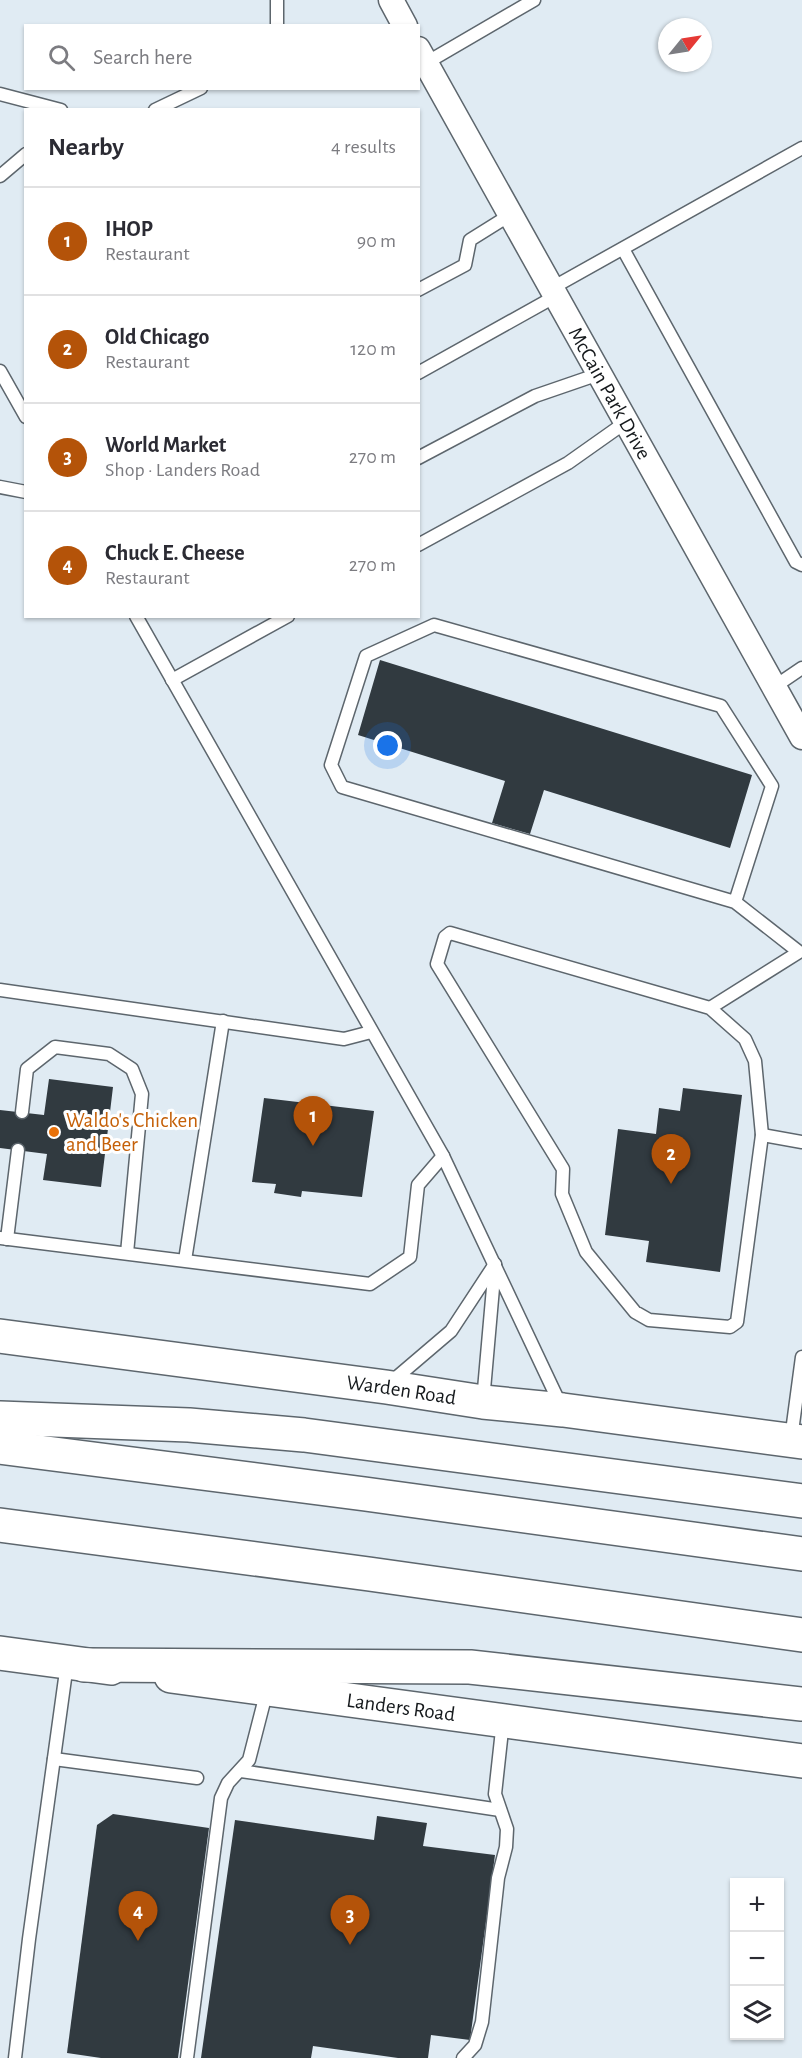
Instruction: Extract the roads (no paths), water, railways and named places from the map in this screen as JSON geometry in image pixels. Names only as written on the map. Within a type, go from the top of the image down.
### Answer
[{"type":"main road","name":"Warden Road","points":[[0,1336],[796,1442]]},
{"type":"main road","points":[[0,1418],[189,1425],[304,1435],[802,1501]]},
{"type":"main road","points":[[0,1448],[365,1494],[802,1554]]},
{"type":"main road","points":[[0,1525],[802,1635]]},
{"type":"main road","name":"Landers Road","points":[[0,1653],[802,1761]]},
{"type":"main road","points":[[76,1664],[470,1667],[802,1704]]},
{"type":"street","points":[[391,0],[404,24]]},
{"type":"street","name":"McCain Park Drive","points":[[422,56],[802,737]]},
{"type":"lane","points":[[277,0],[277,24]]},
{"type":"lane","points":[[422,56],[534,0]]},
{"type":"lane","points":[[159,108],[197,90]]},
{"type":"lane","points":[[0,94],[53,108]]},
{"type":"lane","points":[[420,372],[623,249],[802,147]]},
{"type":"lane","points":[[0,176],[24,156]]},
{"type":"lane","points":[[420,289],[465,265],[470,240],[510,215]]},
{"type":"lane","points":[[623,249],[796,562],[802,565]]},
{"type":"lane","points":[[1,373],[24,413]]},
{"type":"lane","points":[[420,457],[535,396],[600,374]]},
{"type":"lane","points":[[420,544],[568,464],[626,422]]},
{"type":"lane","points":[[0,487],[24,492]]},
{"type":"lane","points":[[137,618],[443,1156],[563,1410]]},
{"type":"lane","points":[[172,680],[284,618]]},
{"type":"lane","points":[[710,1008],[801,955],[735,902],[342,787],[331,765],[366,656],[434,625],[721,706],[772,786],[735,902]]},
{"type":"lane","points":[[774,687],[802,668]]},
{"type":"lane","points":[[450,933],[710,1008],[745,1039],[755,1061],[762,1135],[737,1322],[730,1327],[649,1320],[635,1312],[586,1252],[562,1194],[563,1169],[437,964],[445,937],[450,933]]},
{"type":"lane","points":[[0,1005],[2,991],[344,1039],[371,1032]]},
{"type":"lane","points":[[185,1260],[223,1022]]},
{"type":"lane","points":[[22,1112],[27,1069],[55,1047],[110,1054],[132,1070],[142,1094],[127,1253]]},
{"type":"lane","points":[[762,1135],[802,1142]]},
{"type":"lane","points":[[18,1150],[3,1238],[370,1284],[410,1257],[418,1185],[443,1156]]},
{"type":"lane","points":[[386,1387],[451,1331],[495,1264]]},
{"type":"lane","points":[[483,1402],[495,1264]]},
{"type":"lane","points":[[796,1442],[802,1357]]},
{"type":"lane","points":[[15,2058],[54,1759],[76,1664]]},
{"type":"lane","points":[[187,2058],[221,1798],[228,1783],[249,1760],[267,1689]]},
{"type":"lane","points":[[463,2058],[475,2045],[482,2022],[498,1878],[506,1847],[507,1829],[495,1794],[503,1720]]},
{"type":"lane","points":[[54,1759],[197,1778]]},
{"type":"lane","points":[[240,1771],[500,1810]]},
{"type":"place","name":"Waldo's Chicken and Beer","points":[[54,1132]]},
{"type":"place","name":"IHOP","points":[[313,1146]]},
{"type":"place","name":"Old Chicago","points":[[671,1184]]},
{"type":"place","name":"Chuck E. Cheese","points":[[138,1941]]},
{"type":"place","name":"World Market","points":[[350,1945]]}]
